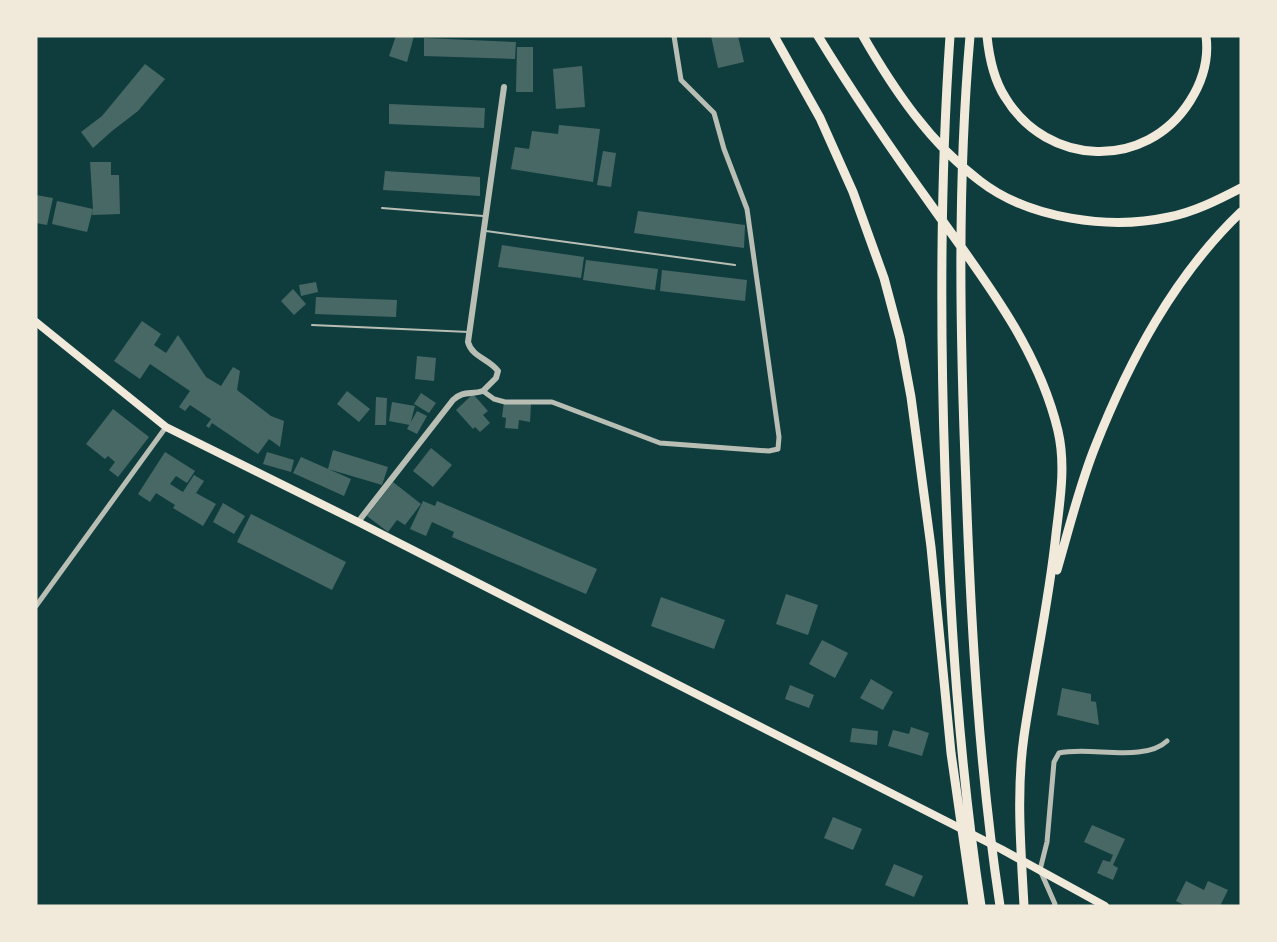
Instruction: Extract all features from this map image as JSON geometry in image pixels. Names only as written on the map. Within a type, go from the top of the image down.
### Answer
[{"type":"highway","points":[[774,36],[820,118],[853,192],[884,279],[900,338],[931,548],[951,753],[973,906]]},
{"type":"highway","points":[[818,36],[854,95],[992,291],[1019,334],[1044,385],[1059,432],[1063,478],[1049,595],[1024,739],[1020,838],[1024,906]]},
{"type":"highway","points":[[863,36],[899,95],[924,128],[982,183],[1020,203],[1057,215],[1095,222],[1127,223],[1170,217],[1210,204],[1241,188]]},
{"type":"highway","points":[[949,36],[942,200],[942,322],[947,528],[953,638],[981,906]]},
{"type":"highway","points":[[970,36],[962,200],[961,322],[967,523],[983,767],[1000,906]]},
{"type":"highway","points":[[987,36],[993,68],[1004,96],[1021,118],[1042,135],[1065,147],[1091,152],[1117,151],[1143,143],[1166,130],[1184,110],[1198,89],[1204,68],[1206,36]]},
{"type":"highway","points":[[1049,595],[1094,448],[1140,348],[1170,298],[1200,257],[1241,212]]},
{"type":"highway","points":[[36,322],[166,427],[358,522],[1040,870],[1105,906]]},
{"type":"street","points":[[358,522],[453,400],[459,394],[467,392],[483,391],[494,399],[505,402],[552,402],[649,440],[669,445],[769,451],[778,449],[778,425],[747,209],[724,150],[714,113],[681,80],[675,36]]},
{"type":"street","points":[[483,391],[496,378],[498,371],[470,348],[468,342],[504,87]]},
{"type":"street","points":[[36,606],[166,427]]},
{"type":"street","points":[[1054,906],[1040,870],[1047,842],[1054,762],[1059,753],[1073,750],[1140,752],[1161,747],[1167,741]]},
{"type":"lane","points":[[382,208],[486,216]]},
{"type":"lane","points":[[484,231],[735,266]]},
{"type":"lane","points":[[312,325],[469,332]]},
{"type":"building","points":[[396,36],[414,36],[407,62],[389,56]]},
{"type":"building","points":[[711,36],[738,36],[744,62],[718,68]]},
{"type":"building","points":[[424,38],[516,42],[515,59],[424,56]]},
{"type":"building","points":[[517,47],[533,47],[533,92],[516,92]]},
{"type":"building","points":[[145,64],[165,79],[138,111],[93,148],[81,132],[102,116]]},
{"type":"building","points":[[582,66],[585,107],[556,109],[553,69]]},
{"type":"building","points":[[389,104],[485,108],[484,128],[389,124]]},
{"type":"building","points":[[559,125],[600,129],[593,182],[511,169],[515,147],[529,149],[532,131],[558,134]]},
{"type":"building","points":[[603,151],[616,153],[611,187],[597,185]]},
{"type":"building","points":[[90,162],[111,162],[111,175],[119,175],[120,214],[92,215]]},
{"type":"building","points":[[385,171],[480,177],[480,196],[383,190]]},
{"type":"building","points":[[36,195],[53,198],[47,225],[36,223]]},
{"type":"building","points":[[57,201],[93,209],[87,232],[52,224]]},
{"type":"building","points":[[638,211],[745,225],[744,248],[634,233]]},
{"type":"building","points":[[502,245],[584,257],[581,278],[498,267]]},
{"type":"building","points":[[586,260],[658,269],[655,290],[583,280]]},
{"type":"building","points":[[662,270],[747,280],[745,301],[660,291]]},
{"type":"building","points":[[316,282],[318,292],[301,296],[299,285]]},
{"type":"building","points":[[293,289],[306,304],[294,315],[281,301]]},
{"type":"building","points":[[316,297],[397,300],[396,317],[315,314]]},
{"type":"building","points":[[142,321],[161,334],[154,345],[166,353],[178,335],[206,377],[221,386],[233,367],[240,371],[237,390],[271,416],[284,421],[280,447],[269,439],[258,454],[212,423],[209,428],[206,426],[211,419],[190,405],[185,411],[179,407],[190,391],[150,364],[140,379],[114,361]]},
{"type":"building","points":[[417,356],[436,358],[434,381],[415,379]]},
{"type":"building","points":[[347,391],[370,409],[359,422],[337,404]]},
{"type":"building","points":[[421,393],[436,403],[429,413],[414,404]]},
{"type":"building","points":[[473,394],[488,411],[483,415],[490,423],[480,432],[475,427],[473,429],[456,410]]},
{"type":"building","points":[[376,397],[387,398],[386,425],[375,425]]},
{"type":"building","points":[[392,402],[415,406],[410,425],[389,421]]},
{"type":"building","points":[[504,402],[531,404],[530,422],[519,420],[518,429],[505,428],[506,418],[502,417]]},
{"type":"building","points":[[113,409],[149,437],[118,477],[109,470],[115,462],[108,456],[105,459],[86,444]]},
{"type":"building","points":[[417,411],[427,416],[417,434],[407,429]]},
{"type":"building","points":[[431,448],[452,465],[433,487],[413,471]]},
{"type":"building","points":[[333,450],[388,467],[382,485],[328,469]]},
{"type":"building","points":[[165,452],[195,471],[187,483],[176,476],[170,484],[183,492],[194,475],[204,481],[196,493],[216,504],[203,526],[173,508],[175,505],[156,493],[150,502],[138,494]]},
{"type":"building","points":[[267,452],[294,460],[291,472],[263,464]]},
{"type":"building","points":[[301,457],[351,479],[344,496],[293,473]]},
{"type":"building","points":[[393,482],[421,504],[405,525],[397,520],[388,532],[367,516]]},
{"type":"building","points":[[423,501],[435,506],[437,501],[597,569],[586,594],[452,537],[454,532],[432,522],[426,536],[410,529]]},
{"type":"building","points":[[223,503],[245,516],[234,534],[213,522]]},
{"type":"building","points":[[251,514],[346,562],[332,590],[237,542]]},
{"type":"building","points":[[786,594],[818,605],[808,635],[776,624]]},
{"type":"building","points":[[661,597],[725,620],[714,649],[651,626]]},
{"type":"building","points":[[822,640],[848,653],[835,678],[809,664]]},
{"type":"building","points":[[871,679],[893,692],[883,710],[860,698]]},
{"type":"building","points":[[790,685],[814,695],[809,708],[785,699]]},
{"type":"building","points":[[1062,688],[1091,694],[1091,701],[1096,702],[1099,725],[1057,715]]},
{"type":"building","points":[[911,727],[929,733],[922,756],[888,746],[893,730],[909,734]]},
{"type":"building","points":[[852,728],[878,731],[877,745],[850,742]]},
{"type":"building","points":[[833,817],[862,829],[853,850],[824,838]]},
{"type":"building","points":[[1092,825],[1125,839],[1113,865],[1118,868],[1113,880],[1097,873],[1103,860],[1110,862],[1113,855],[1084,842]]},
{"type":"building","points":[[894,864],[923,876],[914,897],[885,885]]},
{"type":"building","points":[[1186,881],[1204,890],[1208,881],[1228,890],[1220,906],[1186,906],[1176,901]]}]
